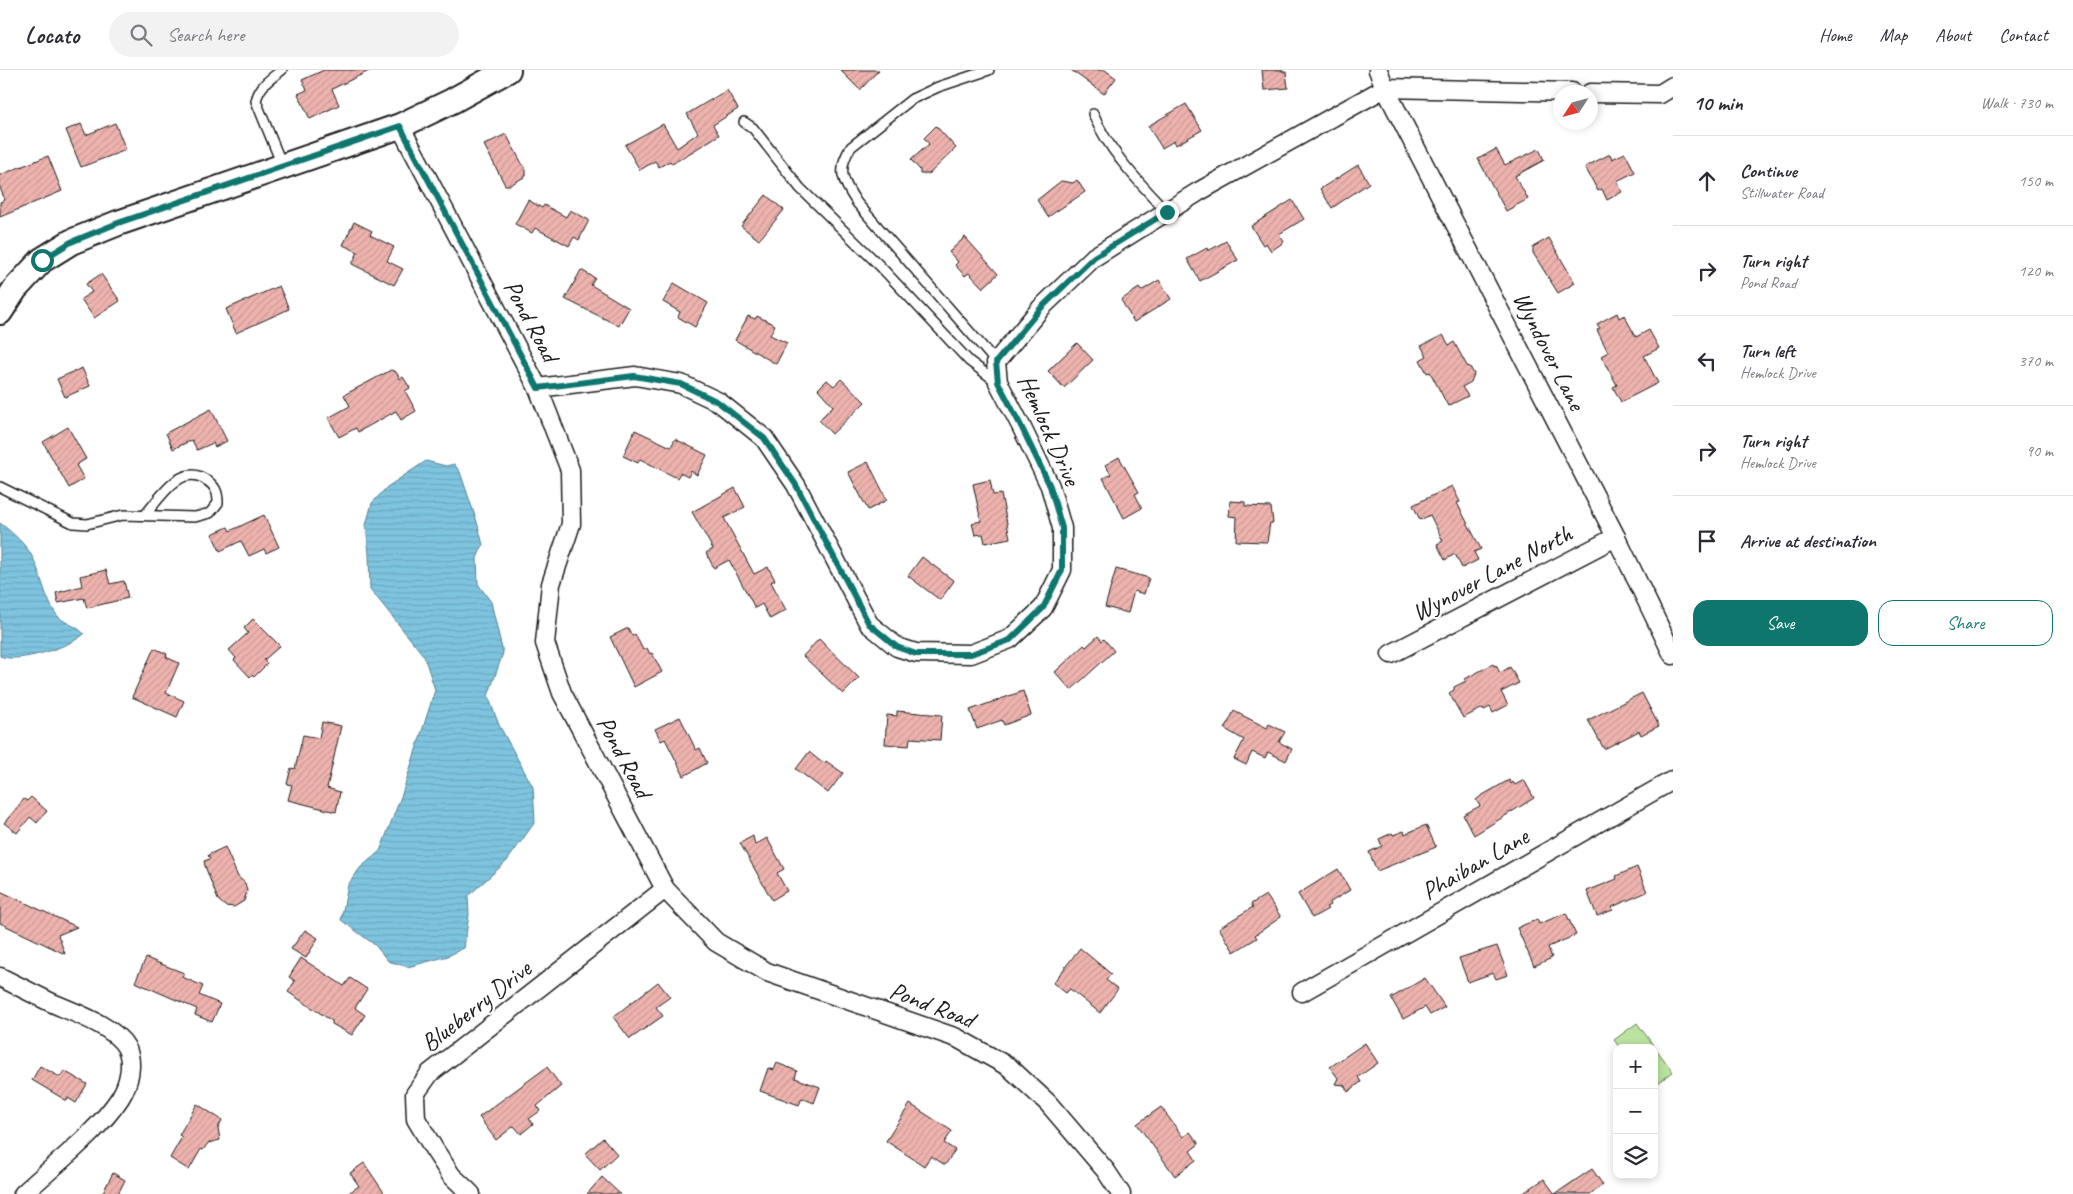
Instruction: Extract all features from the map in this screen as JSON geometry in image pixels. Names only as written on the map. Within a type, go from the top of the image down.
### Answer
[{"type":"main road","points":[[0,312],[15,289],[42,260],[71,242],[118,223],[400,126],[452,101],[508,70]]},
{"type":"street","name":"Wyndover Lane","points":[[1378,70],[1385,88],[1616,536],[1673,655]]},
{"type":"street","points":[[1598,93],[1660,94],[1673,86]]},
{"type":"street","name":"Hemlock Drive","points":[[538,388],[634,376],[681,384],[718,402],[764,438],[770,446],[796,485],[869,624],[897,647],[916,654],[971,654],[1010,640],[1043,608],[1062,570],[1062,528],[1050,486],[998,382],[996,362],[1041,308],[1094,257],[1167,212],[1385,88]]},
{"type":"street","points":[[1385,88],[1553,92]]},
{"type":"street","name":"Pond Road","points":[[400,126],[538,388],[570,470],[571,524],[551,584],[545,643],[562,694],[665,889],[716,942],[767,972],[957,1038],[1009,1067],[1048,1103],[1106,1171],[1121,1194]]},
{"type":"street","name":"Wynover Lane North","points":[[1391,654],[1616,536]]},
{"type":"street","name":"Phaiban Lane","points":[[1302,992],[1673,780]]},
{"type":"street","name":"Blueberry Drive","points":[[471,1194],[452,1175],[416,1119],[415,1094],[430,1073],[665,889]]},
{"type":"street","points":[[0,977],[88,1018],[108,1030],[125,1046],[128,1059],[129,1078],[120,1097],[102,1121],[23,1194]]},
{"type":"lane","points":[[282,70],[262,86],[256,101],[282,166]]},
{"type":"lane","points":[[989,70],[938,87],[912,99],[851,147],[844,158],[841,170],[846,186],[857,203],[996,362]]},
{"type":"lane","points":[[1093,114],[1101,132],[1119,158],[1167,212]]},
{"type":"lane","points":[[744,122],[753,128],[800,188],[880,266],[969,361],[998,382]]},
{"type":"lane","points":[[0,488],[72,523],[87,524],[123,515],[195,517],[210,513],[218,503],[218,492],[211,483],[201,476],[194,473],[183,476],[171,485],[145,515]]},
{"type":"green space","points":[[1637,1023],[1652,1044],[1617,1044],[1614,1040]]},
{"type":"green space","points":[[1658,1052],[1673,1072],[1658,1083]]},
{"type":"water","points":[[426,461],[446,466],[454,464],[460,472],[477,522],[483,545],[477,558],[478,584],[491,602],[503,653],[488,696],[499,725],[533,787],[535,822],[507,861],[468,896],[469,915],[464,948],[448,956],[408,967],[388,961],[375,945],[341,920],[348,885],[360,868],[380,851],[402,794],[435,690],[424,656],[370,589],[366,525],[372,503],[387,487]]},
{"type":"water","points":[[0,523],[28,549],[56,614],[84,634],[77,639],[56,649],[30,656],[8,658],[0,656]]},
{"type":"building","points":[[324,70],[371,70],[332,89],[339,105],[310,119],[298,94],[307,90],[302,80]]},
{"type":"building","points":[[840,70],[879,70],[860,90]]},
{"type":"building","points":[[1071,70],[1105,70],[1116,78],[1104,94]]},
{"type":"building","points":[[1262,70],[1282,70],[1286,72],[1288,88],[1264,90]]},
{"type":"building","points":[[727,90],[738,109],[713,125],[719,135],[672,164],[670,161],[659,167],[655,161],[640,170],[625,145],[663,124],[677,148],[698,133],[687,114]]},
{"type":"building","points":[[1186,104],[1202,130],[1176,145],[1174,141],[1162,148],[1148,126]]},
{"type":"building","points":[[115,123],[126,150],[81,167],[66,130],[81,124],[86,135]]},
{"type":"building","points":[[936,126],[956,148],[929,174],[920,174],[920,170],[911,160],[929,144],[924,138]]},
{"type":"building","points":[[506,134],[526,171],[526,176],[510,185],[505,185],[484,145]]},
{"type":"building","points":[[1496,149],[1505,165],[1539,149],[1544,160],[1515,176],[1528,199],[1506,211],[1478,159]]},
{"type":"building","points":[[1625,153],[1635,172],[1617,181],[1622,192],[1607,200],[1602,189],[1598,191],[1585,167],[1610,154],[1612,159]]},
{"type":"building","points":[[48,156],[62,191],[0,217],[0,202],[5,200],[0,188],[0,175]]},
{"type":"building","points":[[1358,165],[1369,183],[1332,208],[1320,189]]},
{"type":"building","points":[[1077,180],[1085,192],[1048,217],[1037,200],[1061,181],[1073,183]]},
{"type":"building","points":[[766,195],[784,210],[759,240],[741,226]]},
{"type":"building","points":[[528,200],[542,208],[544,205],[566,217],[570,210],[589,220],[579,240],[574,237],[569,246],[535,228],[532,233],[515,224]]},
{"type":"building","points":[[1292,200],[1304,219],[1279,234],[1284,242],[1271,251],[1266,243],[1263,245],[1251,226]]},
{"type":"building","points":[[354,222],[372,231],[370,235],[394,247],[387,261],[403,269],[394,285],[352,264],[358,252],[343,245]]},
{"type":"building","points":[[965,237],[998,274],[983,288],[969,273],[965,276],[955,265],[958,262],[949,252]]},
{"type":"building","points":[[1549,238],[1575,283],[1558,293],[1533,253],[1533,247]]},
{"type":"building","points":[[1226,241],[1238,260],[1200,281],[1187,259],[1207,248],[1208,251]]},
{"type":"building","points":[[581,270],[595,278],[591,285],[629,308],[619,326],[565,299]]},
{"type":"building","points":[[101,274],[120,301],[94,318],[81,299],[92,292],[86,284]]},
{"type":"building","points":[[1159,280],[1171,299],[1134,322],[1121,300],[1139,288],[1141,291]]},
{"type":"building","points":[[674,283],[708,303],[695,327],[678,317],[680,312],[663,302]]},
{"type":"building","points":[[279,286],[289,309],[236,333],[226,309]]},
{"type":"building","points":[[1617,313],[1619,318],[1624,315],[1636,337],[1649,330],[1659,348],[1644,356],[1658,383],[1621,402],[1613,387],[1617,385],[1601,356],[1608,352],[1597,330],[1600,328],[1597,324]]},
{"type":"building","points":[[748,316],[755,319],[757,316],[775,325],[770,335],[787,343],[776,364],[735,340]]},
{"type":"building","points":[[1443,335],[1449,345],[1454,342],[1467,366],[1470,367],[1474,374],[1471,382],[1462,387],[1468,396],[1448,406],[1430,372],[1427,373],[1420,360],[1427,356],[1421,346]]},
{"type":"building","points":[[1077,343],[1093,360],[1064,388],[1048,371]]},
{"type":"building","points":[[82,368],[90,386],[65,397],[57,379]]},
{"type":"building","points":[[391,370],[396,372],[400,379],[403,377],[410,388],[405,391],[416,411],[401,420],[396,411],[358,432],[356,428],[339,437],[328,418],[350,406],[344,395]]},
{"type":"building","points":[[841,379],[865,402],[832,434],[819,420],[833,406],[818,389],[827,380],[834,386]]},
{"type":"building","points":[[211,409],[227,441],[215,447],[213,443],[197,450],[192,440],[173,449],[166,433]]},
{"type":"building","points":[[68,427],[86,459],[76,465],[84,479],[69,488],[43,442]]},
{"type":"building","points":[[635,430],[671,447],[675,439],[707,455],[697,475],[691,471],[688,477],[680,473],[677,478],[640,459],[638,463],[623,456]]},
{"type":"building","points":[[1119,457],[1139,492],[1135,494],[1142,508],[1124,518],[1103,478],[1111,474],[1105,465]]},
{"type":"building","points":[[868,462],[887,500],[868,510],[848,472]]},
{"type":"building","points":[[990,480],[993,495],[1001,494],[1010,538],[985,543],[983,534],[975,535],[972,523],[981,521],[973,484]]},
{"type":"building","points":[[1452,486],[1460,502],[1457,503],[1481,549],[1474,552],[1478,560],[1462,568],[1455,554],[1445,560],[1437,544],[1443,541],[1430,515],[1420,520],[1413,505]]},
{"type":"building","points":[[735,488],[745,507],[724,518],[754,574],[768,567],[775,580],[771,582],[786,610],[770,619],[762,604],[755,608],[729,560],[714,568],[706,553],[713,549],[692,512]]},
{"type":"building","points":[[1230,501],[1245,502],[1245,506],[1271,507],[1273,523],[1270,523],[1267,542],[1236,541],[1237,517],[1229,516]]},
{"type":"building","points":[[264,515],[279,547],[266,553],[264,549],[249,556],[241,541],[220,551],[212,534],[228,527],[230,531]]},
{"type":"building","points":[[922,557],[954,581],[940,600],[908,576]]},
{"type":"building","points":[[1116,569],[1149,578],[1144,594],[1134,591],[1128,613],[1105,607]]},
{"type":"building","points":[[106,570],[110,584],[124,581],[128,598],[87,608],[84,598],[58,603],[56,593],[82,586],[80,576]]},
{"type":"building","points":[[253,619],[280,646],[264,660],[267,664],[254,677],[252,675],[250,677],[234,660],[236,658],[229,650],[248,633],[244,628]]},
{"type":"building","points":[[628,628],[632,636],[635,634],[643,650],[647,648],[650,654],[652,653],[662,672],[634,687],[610,637]]},
{"type":"building","points":[[1098,636],[1102,641],[1104,639],[1114,651],[1071,690],[1055,672],[1084,645],[1086,647]]},
{"type":"building","points":[[819,639],[859,678],[843,694],[803,656]]},
{"type":"building","points":[[154,648],[167,654],[166,657],[179,663],[166,693],[184,701],[177,717],[132,697]]},
{"type":"building","points":[[1493,664],[1494,666],[1496,665],[1500,673],[1510,667],[1519,683],[1501,692],[1508,705],[1493,713],[1490,707],[1484,710],[1483,708],[1463,718],[1449,693],[1454,690],[1454,687],[1466,681],[1465,679]]},
{"type":"building","points":[[1023,691],[1031,715],[1004,725],[1002,720],[977,729],[970,710]]},
{"type":"building","points":[[1642,693],[1659,726],[1641,735],[1639,731],[1604,749],[1588,720]]},
{"type":"building","points":[[897,711],[942,715],[940,740],[910,738],[909,746],[885,744],[887,715],[897,716]]},
{"type":"building","points":[[1234,711],[1267,728],[1269,724],[1285,732],[1279,742],[1292,749],[1286,761],[1268,752],[1265,758],[1252,752],[1246,765],[1234,759],[1244,740],[1225,729]]},
{"type":"building","points":[[680,717],[696,750],[700,748],[707,763],[684,776],[665,739],[661,741],[655,729]]},
{"type":"building","points":[[322,722],[341,726],[327,788],[340,792],[336,812],[288,800],[292,785],[287,784],[291,768],[295,769],[303,735],[319,738]]},
{"type":"building","points":[[809,752],[820,761],[825,763],[826,761],[843,773],[828,793],[796,769]]},
{"type":"building","points":[[1509,780],[1511,784],[1513,782],[1515,785],[1524,780],[1534,798],[1474,835],[1463,815],[1480,806],[1476,800],[1481,796]]},
{"type":"building","points":[[31,797],[47,811],[37,823],[30,817],[17,833],[4,823],[24,799],[27,801]]},
{"type":"building","points":[[1426,825],[1436,847],[1377,871],[1369,852],[1382,846],[1379,839],[1392,833],[1393,835],[1404,831],[1405,834]]},
{"type":"building","points":[[753,836],[755,845],[767,838],[784,869],[777,873],[787,891],[772,900],[740,843]]},
{"type":"building","points":[[225,847],[238,877],[245,883],[247,891],[244,901],[234,907],[225,906],[218,900],[204,861],[210,859],[208,855]]},
{"type":"building","points":[[1637,867],[1647,892],[1612,907],[1613,910],[1597,916],[1587,891],[1617,879],[1616,876]]},
{"type":"building","points":[[1338,869],[1350,890],[1329,903],[1330,905],[1326,907],[1328,909],[1312,918],[1298,894]]},
{"type":"building","points":[[0,891],[77,927],[58,935],[65,954],[0,923]]},
{"type":"building","points":[[1266,895],[1281,917],[1255,935],[1257,938],[1234,952],[1219,928],[1253,907],[1251,904]]},
{"type":"building","points":[[1566,913],[1576,935],[1548,947],[1552,958],[1534,966],[1517,928],[1537,919],[1539,924]]},
{"type":"building","points":[[305,930],[318,938],[306,958],[291,949]]},
{"type":"building","points":[[1497,946],[1508,975],[1496,979],[1493,973],[1468,982],[1459,958]]},
{"type":"building","points":[[1080,948],[1111,974],[1106,980],[1118,989],[1100,1013],[1070,989],[1066,993],[1053,983]]},
{"type":"building","points":[[146,958],[184,973],[182,977],[203,986],[199,995],[220,1004],[212,1022],[195,1015],[197,1009],[135,982]]},
{"type":"building","points":[[301,958],[344,986],[350,978],[367,989],[355,1008],[365,1015],[352,1035],[332,1024],[332,1021],[288,992],[295,981],[289,977]]},
{"type":"building","points":[[1425,978],[1445,1007],[1430,1015],[1425,1007],[1403,1019],[1391,998]]},
{"type":"building","points":[[658,982],[670,997],[656,1007],[663,1016],[630,1039],[613,1017]]},
{"type":"building","points":[[1365,1043],[1378,1063],[1358,1077],[1361,1082],[1348,1092],[1344,1085],[1335,1084],[1338,1078],[1330,1067]]},
{"type":"building","points":[[777,1063],[797,1071],[795,1078],[820,1087],[814,1103],[802,1098],[799,1105],[760,1091],[768,1068],[774,1070]]},
{"type":"building","points":[[40,1066],[60,1077],[64,1071],[87,1084],[76,1103],[68,1098],[67,1101],[32,1080]]},
{"type":"building","points":[[547,1067],[561,1086],[537,1106],[540,1111],[529,1119],[533,1124],[521,1134],[514,1126],[496,1140],[479,1117]]},
{"type":"building","points":[[197,1104],[222,1120],[218,1128],[220,1140],[208,1143],[203,1150],[201,1149],[189,1170],[170,1158],[182,1137],[179,1135]]},
{"type":"building","points":[[910,1104],[952,1131],[944,1143],[955,1150],[945,1165],[931,1156],[924,1166],[886,1141]]},
{"type":"building","points":[[1161,1107],[1183,1137],[1190,1132],[1199,1144],[1190,1151],[1196,1160],[1175,1176],[1137,1124]]},
{"type":"building","points":[[603,1138],[617,1154],[600,1170],[585,1154]]},
{"type":"building","points":[[364,1163],[385,1194],[347,1194],[359,1186],[350,1173]]},
{"type":"building","points":[[1592,1169],[1603,1185],[1590,1194],[1555,1194]]},
{"type":"building","points":[[113,1173],[125,1180],[118,1194],[102,1194]]},
{"type":"building","points":[[602,1177],[620,1194],[587,1194]]},
{"type":"building","points":[[1544,1179],[1555,1194],[1522,1194]]},
{"type":"route","points":[[42,260],[71,242],[118,223],[363,137],[400,126],[538,388],[634,376],[681,384],[718,402],[764,438],[796,485],[869,624],[897,647],[916,654],[971,654],[1010,640],[1043,608],[1062,570],[1062,528],[1050,486],[998,382],[996,362],[1041,308],[1094,257],[1167,212]]}]
